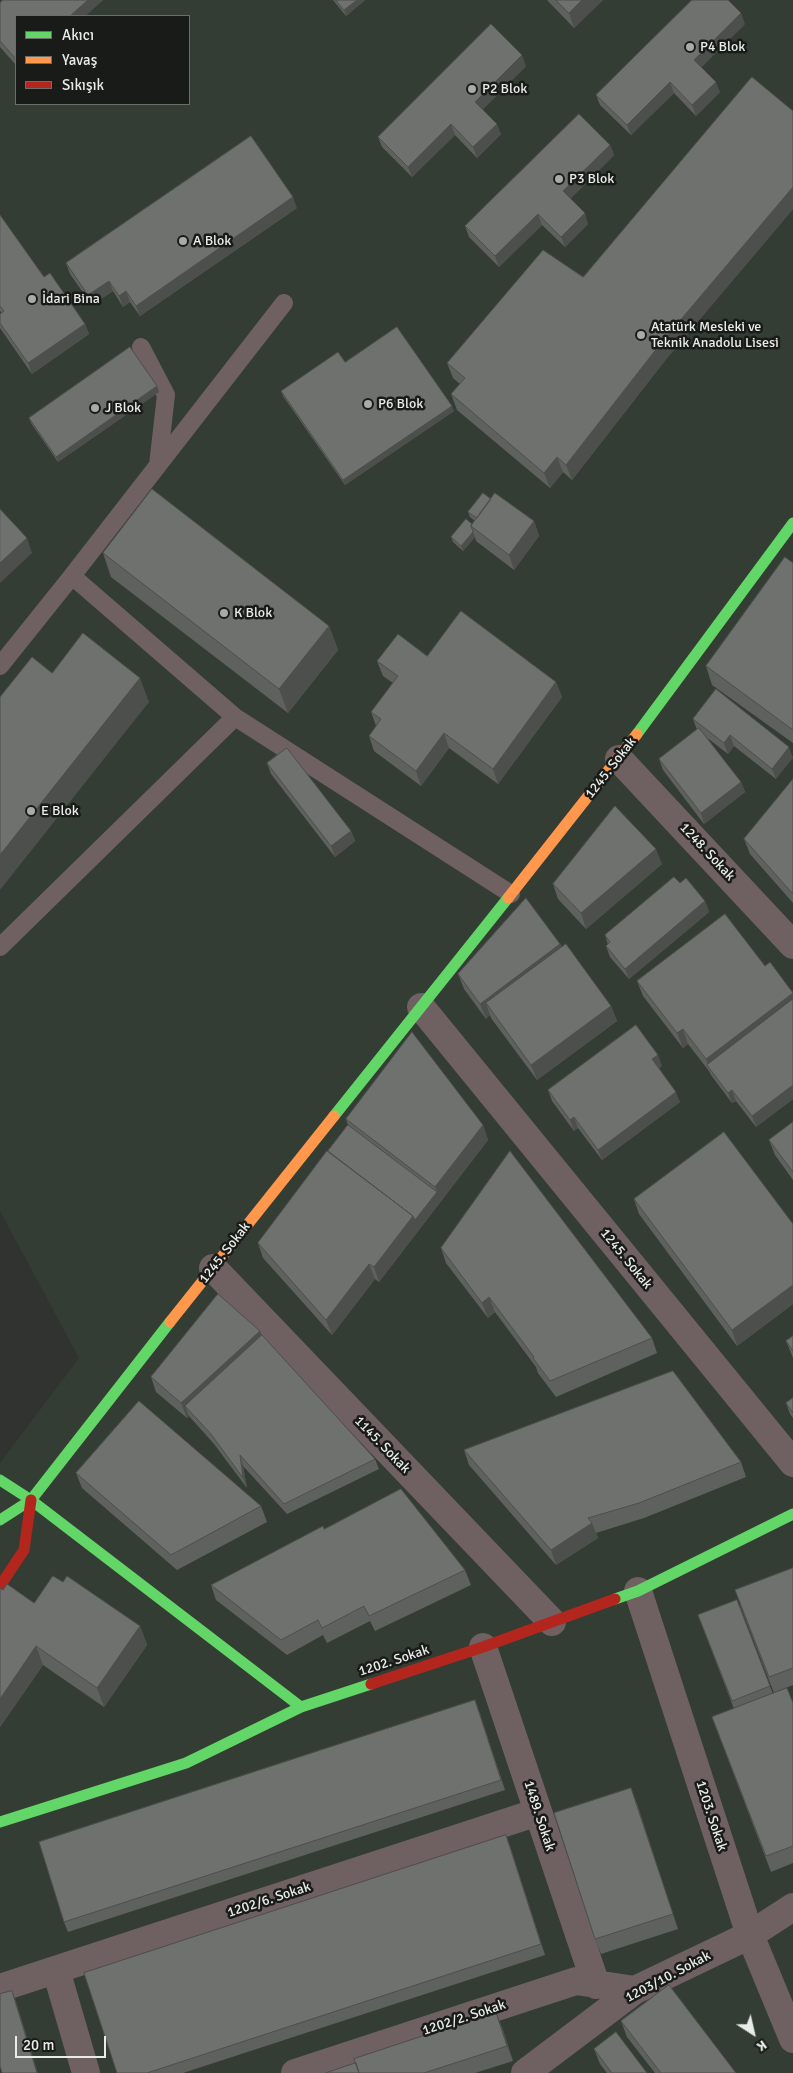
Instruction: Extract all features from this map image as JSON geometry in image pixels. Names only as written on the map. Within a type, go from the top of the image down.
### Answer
[{"type":"street","name":"1245. Sokak","points":[[31,1500],[213,1268],[619,759],[790,532]]},
{"type":"street","name":"1248. Sokak","points":[[619,759],[793,945]]},
{"type":"street","name":"1245. Sokak","points":[[421,1007],[793,1463]]},
{"type":"street","name":"1145. Sokak","points":[[213,1268],[552,1622]]},
{"type":"street","points":[[0,1480],[31,1500],[301,1708]]},
{"type":"street","points":[[0,1520],[31,1500]]},
{"type":"street","points":[[0,1586],[24,1550],[31,1500]]},
{"type":"street","name":"1202. Sokak","points":[[0,1822],[186,1762],[301,1708],[483,1647],[638,1591],[793,1514]]},
{"type":"street","name":"1203. Sokak","points":[[638,1591],[750,1936],[793,2039]]},
{"type":"street","name":"1489. Sokak","points":[[483,1647],[596,1984]]},
{"type":"street","name":"1202/6. Sokak","points":[[0,1988],[538,1812]]},
{"type":"street","name":"1203/10. Sokak","points":[[525,2073],[635,1990],[750,1936],[793,1907]]},
{"type":"street","points":[[56,1970],[86,2073]]},
{"type":"street","name":"1202/2. Sokak","points":[[295,2073],[576,1981],[635,1990]]},
{"type":"lane","points":[[0,666],[284,304]]},
{"type":"lane","points":[[141,347],[166,395],[158,466]]},
{"type":"lane","points":[[72,576],[235,717],[512,894]]},
{"type":"lane","points":[[0,947],[235,717]]},
{"type":"shaded area","points":[[0,0],[793,0],[793,2073],[0,2073],[0,1463],[79,1358],[0,1211]]},
{"type":"building","points":[[3,0],[88,0],[71,15],[15,15],[15,58],[0,41],[0,3]]},
{"type":"building","points":[[336,0],[357,0],[344,10]]},
{"type":"building","points":[[556,0],[582,0],[569,13]]},
{"type":"building","name":"P4 Blok","points":[[692,0],[728,0],[741,13],[694,60],[716,82],[692,105],[670,82],[627,125],[596,95]]},
{"type":"building","name":"P2 Blok","points":[[491,24],[522,55],[475,102],[497,124],[473,147],[451,124],[408,167],[378,137]]},
{"type":"building","points":[[752,77],[793,111],[793,187],[661,343],[566,465],[557,457],[544,473],[451,394],[465,378],[447,363],[543,250],[583,277]]},
{"type":"building","name":"P3 Blok","points":[[579,114],[610,145],[563,191],[585,213],[561,237],[538,214],[495,256],[465,226]]},
{"type":"building","name":"A Blok","points":[[251,136],[293,197],[136,306],[126,291],[119,296],[109,281],[88,295],[66,263]]},
{"type":"building","name":"İdari Bina","points":[[0,215],[44,277],[50,273],[85,324],[28,363],[0,323],[0,314],[4,311],[0,306]]},
{"type":"building","name":"P6 Blok","points":[[397,327],[452,406],[343,480],[281,391],[338,352],[345,362]]},
{"type":"building","name":"J Blok","points":[[130,347],[157,386],[56,457],[29,418]]},
{"type":"building","name":"K Blok","points":[[152,489],[329,626],[279,689],[103,553]]},
{"type":"building","points":[[483,493],[491,499],[477,518],[468,512]]},
{"type":"building","points":[[495,493],[534,521],[509,555],[471,526]]},
{"type":"building","points":[[0,509],[27,538],[0,563]]},
{"type":"building","points":[[466,519],[472,524],[473,532],[461,546],[451,537]]},
{"type":"building","points":[[785,557],[793,563],[793,730],[706,666]]},
{"type":"building","points":[[461,611],[556,682],[493,769],[444,733],[416,771],[369,736],[381,719],[371,712],[398,676],[377,661],[398,634],[427,656]]},
{"type":"building","name":"E Blok","points":[[83,633],[140,678],[0,855],[0,697],[32,657],[52,673]]},
{"type":"building","points":[[716,689],[789,747],[772,769],[730,735],[724,743],[693,719]]},
{"type":"building","points":[[699,728],[741,782],[701,813],[659,759]]},
{"type":"building","points":[[287,748],[351,831],[331,846],[267,763]]},
{"type":"building","points":[[793,779],[793,894],[744,839]]},
{"type":"building","points":[[615,806],[656,849],[581,913],[553,884]]},
{"type":"building","points":[[674,877],[680,883],[686,878],[705,901],[625,969],[606,946],[610,942],[605,935]]},
{"type":"building","points":[[526,898],[560,944],[480,1004],[458,974]]},
{"type":"building","points":[[725,914],[765,966],[770,962],[793,993],[706,1059],[683,1029],[677,1033],[637,981]]},
{"type":"building","points":[[566,944],[611,1006],[531,1065],[486,1003]]},
{"type":"building","points":[[793,999],[793,1085],[752,1116],[732,1090],[728,1093],[707,1065]]},
{"type":"building","points":[[636,1025],[658,1055],[652,1059],[676,1092],[598,1150],[574,1117],[570,1120],[548,1090]]},
{"type":"building","points":[[412,1032],[483,1125],[435,1187],[346,1119]]},
{"type":"building","points":[[793,1122],[793,1172],[769,1140]]},
{"type":"building","points":[[348,1125],[437,1192],[415,1220],[413,1216],[328,1151]]},
{"type":"building","points":[[724,1132],[793,1224],[793,1285],[732,1330],[634,1199]]},
{"type":"building","points":[[327,1151],[413,1216],[374,1267],[369,1264],[326,1320],[258,1243]]},
{"type":"building","points":[[510,1151],[652,1338],[550,1381],[489,1297],[482,1303],[441,1248]]},
{"type":"building","points":[[218,1294],[260,1331],[181,1403],[151,1377]]},
{"type":"building","points":[[262,1335],[375,1459],[284,1504],[240,1455],[243,1478],[211,1434],[185,1406]]},
{"type":"building","points":[[793,1336],[793,1351],[786,1341]]},
{"type":"building","points":[[673,1371],[741,1462],[639,1503],[588,1518],[592,1523],[551,1550],[464,1450]]},
{"type":"building","points":[[793,1398],[793,1413],[786,1403]]},
{"type":"building","points":[[139,1401],[261,1506],[171,1555],[76,1473]]},
{"type":"building","points":[[401,1489],[465,1570],[369,1616],[364,1606],[322,1628],[318,1620],[281,1640],[211,1585],[323,1526],[324,1529]]},
{"type":"building","points":[[793,1568],[793,1668],[769,1677],[735,1590]]},
{"type":"building","points":[[53,1576],[63,1582],[67,1576],[140,1626],[97,1688],[36,1646],[0,1699],[0,1588],[3,1590],[7,1584],[34,1603]]},
{"type":"building","points":[[737,1600],[770,1686],[732,1701],[698,1615]]},
{"type":"building","points":[[787,1688],[793,1703],[793,1846],[766,1856],[712,1717]]},
{"type":"building","points":[[475,1700],[501,1780],[64,1922],[39,1842]]},
{"type":"building","points":[[631,1788],[673,1914],[595,1939],[554,1813]]},
{"type":"building","points":[[506,1835],[541,1944],[147,2073],[117,2073],[84,1973]]},
{"type":"building","points":[[669,1985],[736,2073],[661,2073],[621,2021]]},
{"type":"building","points":[[12,1991],[37,2073],[2,2073],[0,2066],[0,1994]]},
{"type":"building","points":[[496,2012],[507,2046],[424,2073],[359,2073],[354,2059]]},
{"type":"building","points":[[616,2032],[647,2073],[612,2073],[594,2049]]},
{"type":"building","points":[[356,2063],[359,2073],[326,2073]]},
{"type":"traffic: fast","points":[[637,734],[793,523]]},
{"type":"traffic: fast","points":[[334,1116],[508,898]]},
{"type":"traffic: fast","points":[[0,1520],[31,1500],[170,1322]]},
{"type":"traffic: fast","points":[[0,1480],[31,1500],[301,1707]]},
{"type":"traffic: fast","points":[[615,1599],[638,1591],[793,1514]]},
{"type":"traffic: fast","points":[[0,1822],[186,1763],[301,1707],[371,1684]]},
{"type":"traffic: slow","points":[[508,898],[637,734]]},
{"type":"traffic: slow","points":[[170,1322],[334,1116]]},
{"type":"traffic: jam","points":[[0,1586],[24,1550],[31,1500]]},
{"type":"traffic: jam","points":[[371,1684],[483,1647],[615,1599]]},
{"type":"place","name":"P4 Blok","points":[[690,47]]},
{"type":"place","name":"P2 Blok","points":[[472,89]]},
{"type":"place","name":"P3 Blok","points":[[559,179]]},
{"type":"place","name":"A Blok","points":[[183,241]]},
{"type":"place","name":"İdari Bina","points":[[32,299]]},
{"type":"place","name":"Atatürk Mesleki ve Teknik Anadolu Lisesi","points":[[641,335]]},
{"type":"place","name":"P6 Blok","points":[[368,404]]},
{"type":"place","name":"J Blok","points":[[95,408]]},
{"type":"place","name":"K Blok","points":[[224,613]]},
{"type":"place","name":"E Blok","points":[[31,811]]}]
